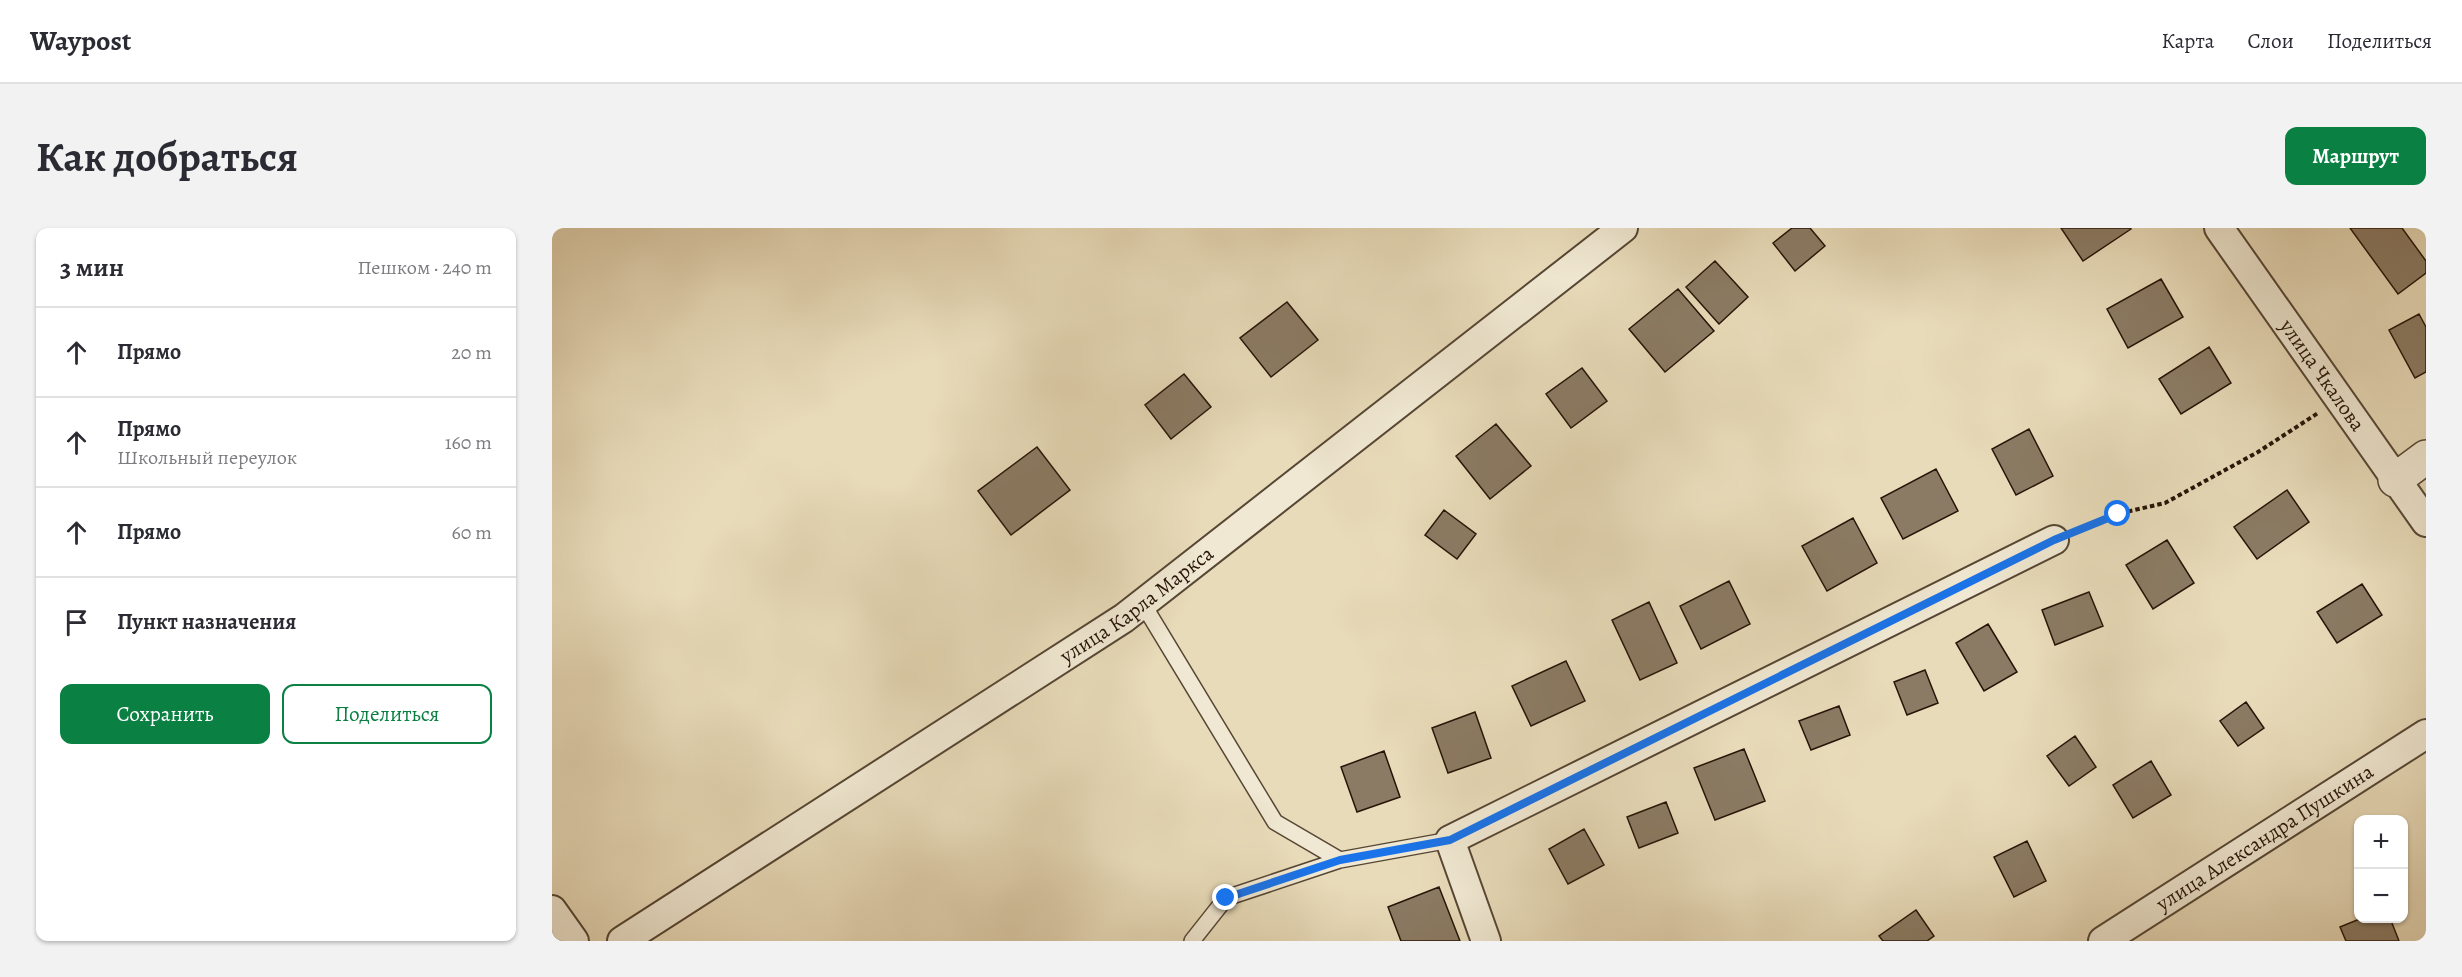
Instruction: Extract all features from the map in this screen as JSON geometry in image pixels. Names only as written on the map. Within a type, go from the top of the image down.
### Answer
[{"type":"street","name":"улица Карла Маркса","points":[[622,941],[1124,618],[1623,228]]},
{"type":"street","name":"улица Чкалова","points":[[2218,228],[2426,522]]},
{"type":"street","points":[[2395,480],[2426,457]]},
{"type":"street","points":[[1486,941],[1450,840],[2054,540]]},
{"type":"street","name":"улица Александра Пушкина","points":[[2103,941],[2426,734]]},
{"type":"street","points":[[552,910],[574,941]]},
{"type":"lane","points":[[1143,604],[1275,822],[1340,860]]},
{"type":"lane","points":[[1192,941],[1226,898],[1340,860],[1450,840]]},
{"type":"path","points":[[2054,540],[2118,514],[2165,503],[2258,452],[2338,399]]},
{"type":"building","points":[[1792,228],[1810,228],[1825,246],[1795,271],[1773,243]]},
{"type":"building","points":[[2061,228],[2130,228],[2131,229],[2083,261]]},
{"type":"building","points":[[2350,228],[2402,228],[2426,261],[2426,273],[2398,294]]},
{"type":"building","points":[[1715,261],[1748,297],[1719,324],[1686,287]]},
{"type":"building","points":[[2161,279],[2183,317],[2128,348],[2107,309]]},
{"type":"building","points":[[1678,289],[1714,331],[1665,372],[1629,329]]},
{"type":"building","points":[[1287,302],[1318,340],[1271,377],[1240,338]]},
{"type":"building","points":[[2419,314],[2426,327],[2426,372],[2415,378],[2389,330]]},
{"type":"building","points":[[2209,347],[2231,383],[2181,414],[2159,379]]},
{"type":"building","points":[[1582,368],[1607,401],[1571,428],[1546,394]]},
{"type":"building","points":[[1184,374],[1211,407],[1171,439],[1145,405]]},
{"type":"building","points":[[1496,424],[1531,466],[1490,499],[1456,456]]},
{"type":"building","points":[[2029,429],[2053,476],[2016,495],[1992,449]]},
{"type":"building","points":[[1037,447],[1070,490],[1011,535],[978,491]]},
{"type":"building","points":[[1936,469],[1958,511],[1903,539],[1881,498]]},
{"type":"building","points":[[2287,490],[2309,522],[2257,559],[2234,527]]},
{"type":"building","points":[[1444,510],[1476,534],[1457,559],[1425,535]]},
{"type":"building","points":[[1853,518],[1877,563],[1827,591],[1802,546]]},
{"type":"building","points":[[2167,540],[2194,583],[2153,609],[2126,565]]},
{"type":"building","points":[[1729,581],[1750,624],[1701,649],[1680,606]]},
{"type":"building","points":[[2362,584],[2382,615],[2337,643],[2317,612]]},
{"type":"building","points":[[2089,592],[2103,626],[2055,645],[2042,610]]},
{"type":"building","points":[[1649,602],[1677,663],[1640,680],[1612,620]]},
{"type":"building","points":[[1988,624],[2017,672],[1984,691],[1956,643]]},
{"type":"building","points":[[1566,661],[1585,701],[1531,726],[1512,686]]},
{"type":"building","points":[[1925,670],[1938,703],[1907,715],[1894,682]]},
{"type":"building","points":[[2246,702],[2264,728],[2238,746],[2220,721]]},
{"type":"building","points":[[1839,706],[1850,735],[1811,750],[1799,721]]},
{"type":"building","points":[[1475,712],[1491,758],[1448,773],[1432,728]]},
{"type":"building","points":[[2075,736],[2096,767],[2069,786],[2047,756]]},
{"type":"building","points":[[1744,749],[1765,801],[1715,820],[1694,768]]},
{"type":"building","points":[[1384,751],[1400,797],[1357,812],[1341,767]]},
{"type":"building","points":[[2151,761],[2171,795],[2133,818],[2113,785]]},
{"type":"building","points":[[1666,802],[1678,833],[1639,848],[1627,817]]},
{"type":"building","points":[[1584,829],[1604,865],[1568,884],[1549,849]]},
{"type":"building","points":[[2027,841],[2046,881],[2014,897],[1994,857]]},
{"type":"building","points":[[1439,887],[1460,941],[1401,941],[1388,907]]},
{"type":"building","points":[[1916,910],[1934,936],[1927,941],[1883,941],[1879,936]]},
{"type":"building","points":[[2354,921],[2392,923],[2399,941],[2346,941],[2340,927]]},
{"type":"route","points":[[1226,898],[1340,860],[1450,840],[2054,540],[2118,514]]}]
